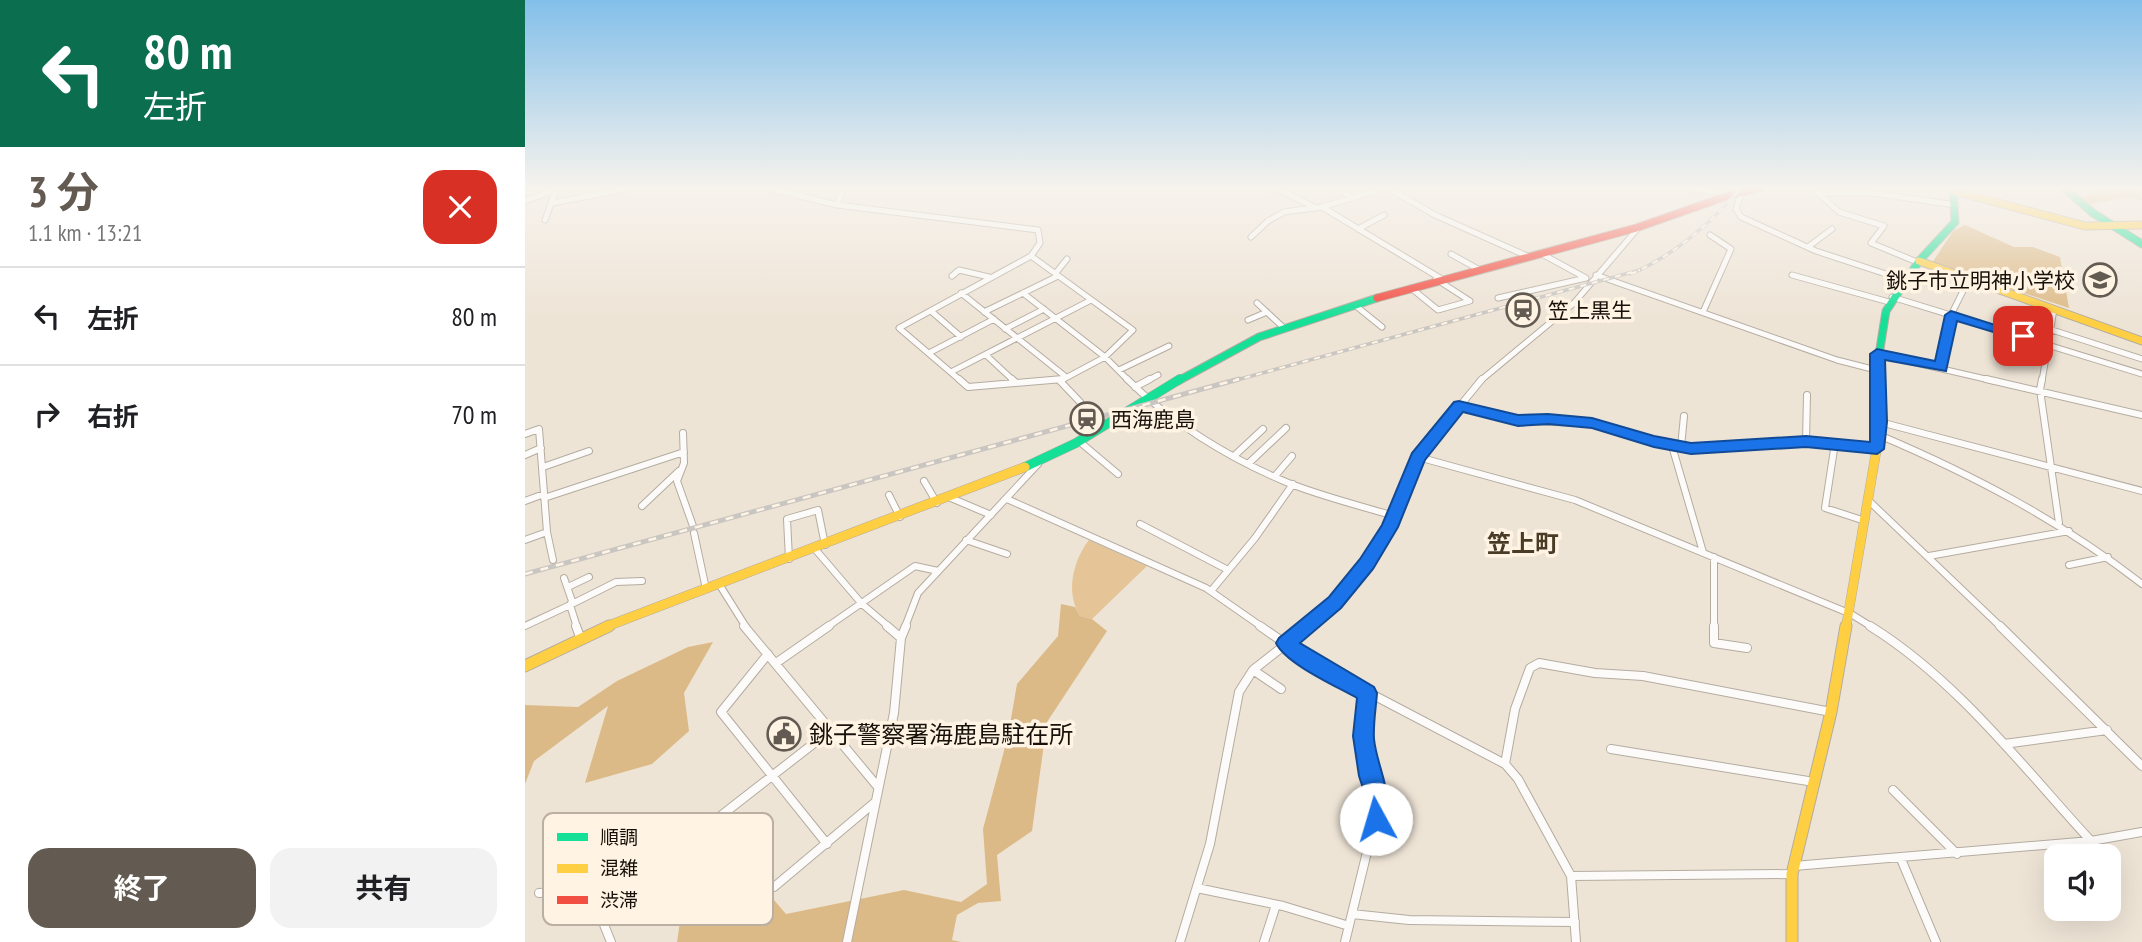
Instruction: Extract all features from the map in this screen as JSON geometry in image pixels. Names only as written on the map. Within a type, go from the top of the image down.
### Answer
[{"type":"street","points":[[1031,256],[1133,330],[1105,357],[1063,379],[968,387],[899,328],[1031,256],[1041,243],[1038,231]]},
{"type":"street","points":[[1251,237],[1257,231]]},
{"type":"street","points":[[1361,231],[1470,301],[1438,310],[1411,288]]},
{"type":"street","points":[[1471,231],[1529,257]]},
{"type":"street","points":[[525,666],[580,637],[1039,462],[1080,442],[1244,342],[1438,278],[1624,231]]},
{"type":"street","points":[[1180,942],[1210,844],[1240,692],[1253,670],[1349,588],[1394,516],[1418,457],[1486,373],[1544,330],[1574,303],[1591,278],[1635,231]]},
{"type":"street","points":[[1772,231],[1808,247],[1905,280]]},
{"type":"street","points":[[1808,247],[1829,231]]},
{"type":"street","points":[[1880,231],[1871,243],[2142,341]]},
{"type":"street","points":[[1792,942],[1793,870],[1831,712],[1877,449],[1880,422],[1877,354],[1891,300],[1918,261],[1946,231]]},
{"type":"street","points":[[2121,231],[2142,244]]},
{"type":"street","points":[[1703,312],[1731,248],[1710,235]]},
{"type":"street","points":[[1540,253],[1591,278],[1876,370]]},
{"type":"street","points":[[1451,254],[1478,269]]},
{"type":"street","points":[[984,312],[1056,275],[1067,259]]},
{"type":"street","points":[[952,276],[959,270],[989,277]]},
{"type":"street","points":[[1792,275],[1951,315],[2142,374]]},
{"type":"street","points":[[1498,298],[1591,278]]},
{"type":"street","points":[[1941,368],[1951,315],[1969,279]]},
{"type":"street","points":[[961,293],[1063,379],[1080,402]]},
{"type":"street","points":[[1023,293],[1105,357],[1135,387],[1234,456],[1293,484],[1394,516]]},
{"type":"street","points":[[951,372],[1091,300]]},
{"type":"street","points":[[1257,303],[1284,328]]},
{"type":"street","points":[[1356,306],[1382,327]]},
{"type":"street","points":[[1005,328],[1044,309]]},
{"type":"street","points":[[2054,309],[2040,390],[2059,523]]},
{"type":"street","points":[[930,311],[961,337]]},
{"type":"street","points":[[1248,320],[1267,312]]},
{"type":"street","points":[[929,353],[994,320]]},
{"type":"street","points":[[2049,329],[2142,359]]},
{"type":"street","points":[[1119,370],[1169,345]]},
{"type":"street","points":[[1877,354],[2142,415]]},
{"type":"street","points":[[986,355],[1016,383]]},
{"type":"street","points":[[1135,387],[1158,374]]},
{"type":"street","points":[[1806,442],[1807,395]]},
{"type":"street","points":[[1459,406],[1518,421],[1548,419],[1592,423],[1672,446],[1703,450],[1762,442],[1835,443],[1877,449]]},
{"type":"street","points":[[1682,447],[1684,416]]},
{"type":"street","points":[[1880,422],[2142,491]]},
{"type":"street","points":[[1249,463],[1286,428]]},
{"type":"street","points":[[525,434],[539,429],[547,532],[553,560]]},
{"type":"street","points":[[1234,456],[1263,429]]},
{"type":"street","points":[[683,433],[684,452],[677,481],[693,530],[706,589]]},
{"type":"street","points":[[1879,435],[1986,483],[2059,523],[2109,557],[2142,584]]},
{"type":"street","points":[[1080,442],[1118,474]]},
{"type":"street","points":[[1835,443],[1825,508],[1865,522]]},
{"type":"street","points":[[1672,446],[1703,552]]},
{"type":"street","points":[[525,455],[541,448]]},
{"type":"street","points":[[543,467],[589,450]]},
{"type":"street","points":[[525,501],[684,452]]},
{"type":"street","points":[[1275,476],[1292,456]]},
{"type":"street","points":[[1418,457],[1575,500],[1850,614],[1911,653],[2004,744],[2091,841]]},
{"type":"street","points":[[847,942],[894,713],[901,638],[918,593],[1039,462]]},
{"type":"street","points":[[642,506],[680,470]]},
{"type":"street","points":[[924,481],[937,503]]},
{"type":"street","points":[[1211,591],[1293,484]]},
{"type":"street","points":[[889,495],[900,517]]},
{"type":"street","points":[[950,498],[991,515]]},
{"type":"street","points":[[1007,499],[1211,591],[1316,665],[1505,764],[1518,779],[1571,876],[1576,942]]},
{"type":"street","points":[[1868,500],[2107,730],[2137,755],[2142,766]]},
{"type":"street","points":[[789,559],[787,519],[818,510],[825,545]]},
{"type":"street","points":[[1140,524],[1228,570]]},
{"type":"street","points":[[1929,556],[2069,531]]},
{"type":"street","points":[[525,540],[547,532]]},
{"type":"street","points":[[966,540],[1007,554]]},
{"type":"street","points":[[815,549],[862,604],[901,638]]},
{"type":"street","points":[[2069,565],[2109,557]]},
{"type":"street","points":[[1714,558],[1714,643],[1747,648]]},
{"type":"street","points":[[776,663],[915,566],[938,571]]},
{"type":"street","points":[[568,587],[589,577]]},
{"type":"street","points":[[564,578],[580,637]]},
{"type":"street","points":[[525,626],[616,582],[642,582]]},
{"type":"street","points":[[719,584],[737,617],[878,787]]},
{"type":"street","points":[[768,654],[721,712],[827,844]]},
{"type":"street","points":[[1505,764],[1515,709],[1529,668],[1539,663],[1595,673],[1643,676],[1831,712]]},
{"type":"street","points":[[1253,670],[1281,690]]},
{"type":"street","points":[[1345,942],[1379,803],[1370,776],[1364,736],[1367,693]]},
{"type":"street","points":[[724,813],[831,730]]},
{"type":"street","points":[[2004,744],[2107,730]]},
{"type":"street","points":[[1611,749],[1814,782]]},
{"type":"street","points":[[1893,790],[1957,854]]},
{"type":"street","points":[[773,887],[874,803]]},
{"type":"street","points":[[1571,876],[1793,870],[2091,841],[2142,832]]},
{"type":"street","points":[[1901,859],[1936,942]]},
{"type":"street","points":[[1197,888],[1276,905],[1349,926]]},
{"type":"street","points":[[539,893],[543,893]]},
{"type":"street","points":[[1264,942],[1276,905]]},
{"type":"street","points":[[1352,914],[1409,919],[1575,922]]},
{"type":"street","points":[[604,925],[611,942]]},
{"type":"shaded area","points":[[1953,231],[1978,231],[2014,247],[2033,247],[2060,257],[2069,308],[1932,263]]},
{"type":"shaded area","points":[[1089,540],[1147,566],[1092,619],[1080,616],[1075,607],[1072,587],[1075,567]]},
{"type":"shaded area","points":[[1061,604],[1075,607],[1080,616],[1092,619],[1107,631],[1047,722],[1032,831],[997,855],[1001,901],[978,903],[957,915],[952,940],[961,942],[677,942],[680,925],[773,925],[773,900],[786,914],[904,890],[961,902],[987,884],[983,829],[1008,736],[1017,684],[1058,636]]},
{"type":"shaded area","points":[[713,642],[684,693],[689,731],[652,764],[585,783],[608,706],[534,761],[525,784],[525,705],[578,707],[617,681],[688,647]]},
{"type":"railway","points":[[1638,271],[1663,257],[1698,231]]},
{"type":"railway","points":[[1233,381],[1638,271]]},
{"type":"railway","points":[[1631,274],[1638,271]]},
{"type":"railway","points":[[525,574],[1239,379]]},
{"type":"traffic: fast","points":[[1878,361],[1886,311],[1919,261],[1947,231]]},
{"type":"traffic: fast","points":[[2121,231],[2142,244]]},
{"type":"traffic: fast","points":[[1025,467],[1076,443],[1240,345],[1297,323],[1377,298]]},
{"type":"traffic: slow","points":[[1919,261],[2142,341]]},
{"type":"traffic: slow","points":[[1792,942],[1792,874],[1831,712],[1879,435],[1878,361]]},
{"type":"traffic: slow","points":[[525,666],[625,618],[1025,467]]},
{"type":"traffic: jam","points":[[1377,298],[1625,231]]},
{"type":"place","name":"銚子市立明神小学校","points":[[2100,280]]},
{"type":"place","name":"笠上黒生","points":[[1523,310]]},
{"type":"place","name":"西海鹿島","points":[[1087,419]]},
{"type":"place","name":"銚子警察署海鹿島駐在所","points":[[784,734]]},
{"type":"district","name":"笠上町","points":[[1523,543]]},
{"type":"route","points":[[1376,819],[1379,803],[1370,776],[1364,736],[1364,704],[1367,693],[1316,665],[1286,643],[1321,616],[1349,588],[1367,564],[1389,527],[1418,457],[1459,406],[1518,421],[1548,419],[1592,423],[1654,442],[1691,449],[1703,450],[1762,442],[1840,443],[1877,449],[1880,422],[1877,354],[1941,368],[1951,315],[2023,336]]}]
